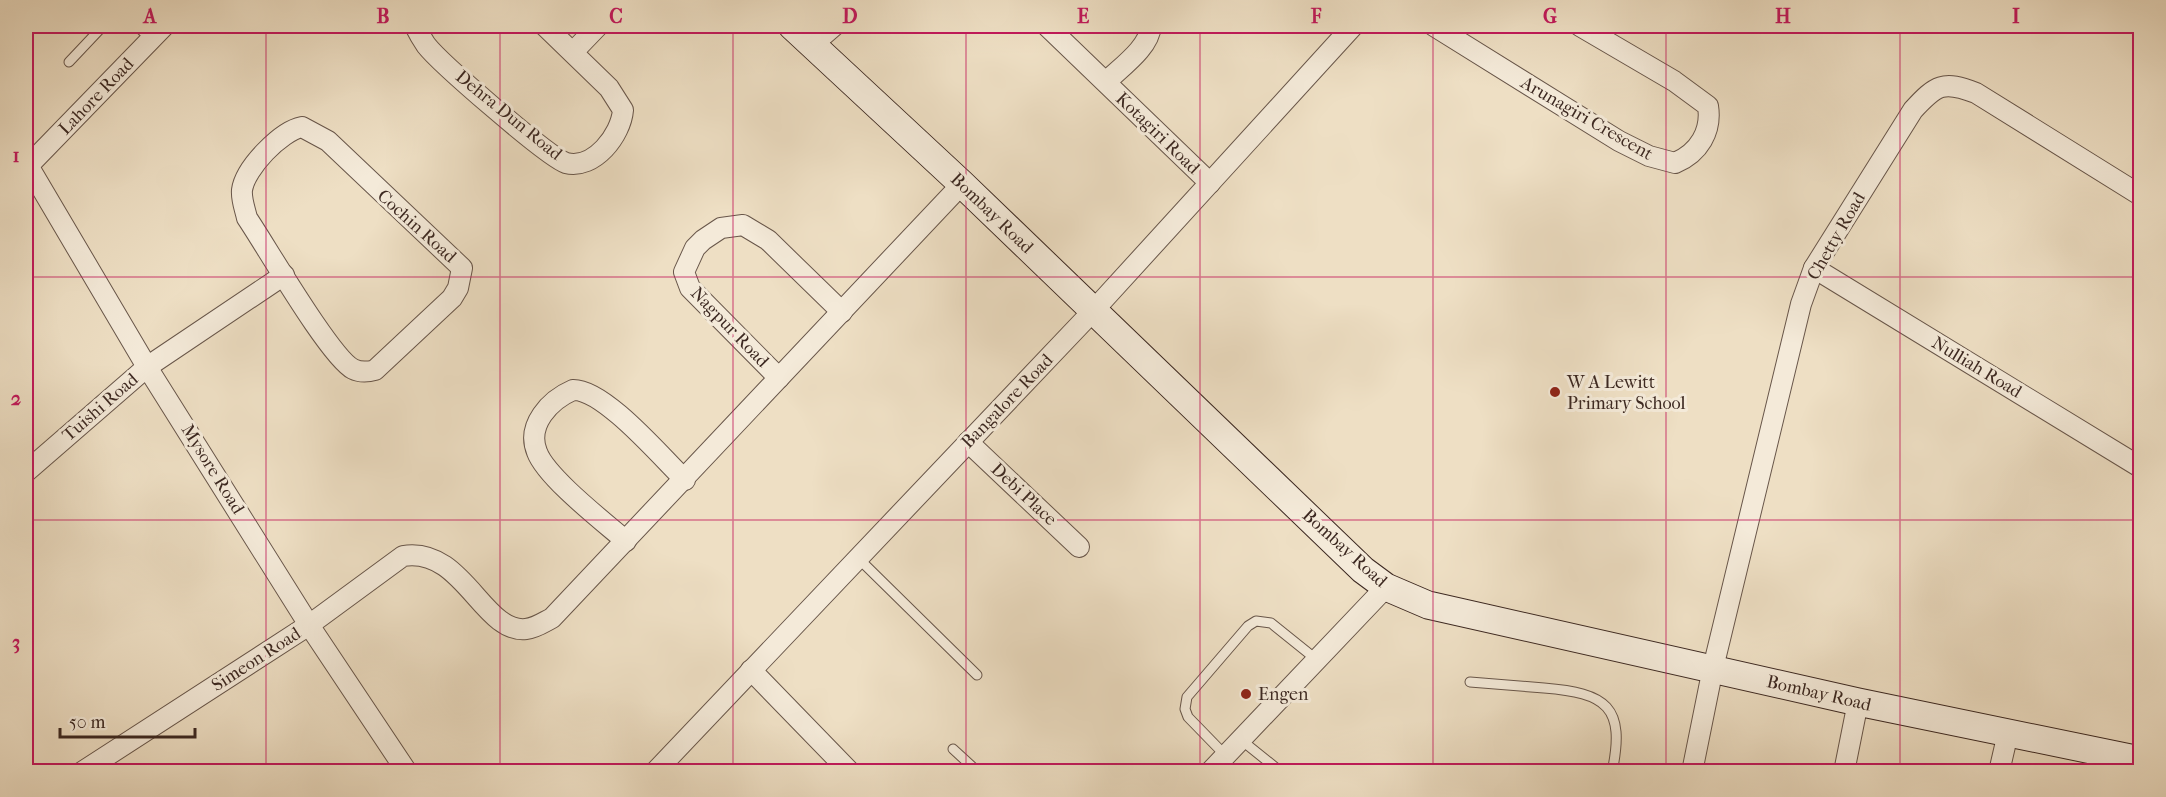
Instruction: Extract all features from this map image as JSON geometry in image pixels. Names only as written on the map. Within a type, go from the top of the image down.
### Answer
[{"type":"street","name":"Dehra Dun Road","points":[[415,26],[428,47],[530,138],[563,162],[582,164],[592,159],[615,134],[623,110],[609,88],[545,26]]},
{"type":"street","points":[[573,52],[598,26]]},
{"type":"street","name":"Bombay Road","points":[[792,26],[962,184],[1363,570],[1386,587],[1428,605],[1858,702],[2140,759]]},
{"type":"street","points":[[812,45],[834,26]]},
{"type":"street","name":"Kotagiri Road","points":[[1047,26],[1210,183]]},
{"type":"street","name":"Kotagiri Road","points":[[1106,82],[1148,38],[1151,26]]},
{"type":"street","name":"Bangalore Road","points":[[655,771],[1093,311],[1353,26]]},
{"type":"street","name":"Arunagiri Crescent","points":[[1434,26],[1619,141],[1649,156],[1675,163],[1693,152],[1707,130],[1708,106],[1674,81],[1580,26]]},
{"type":"street","name":"Lahore Road","points":[[27,164],[150,30]]},
{"type":"street","name":"Chetty Road","points":[[1692,771],[1713,668],[1787,352],[1814,268],[1913,110],[1931,91],[1944,85],[1958,86],[1976,93],[2140,195]]},
{"type":"street","name":"Cochin Road","points":[[302,127],[327,141],[462,268],[458,288],[452,298],[388,359],[375,370],[366,372],[348,366],[327,340],[284,275],[248,218],[242,190],[253,167],[274,143],[294,128],[302,127]]},
{"type":"street","name":"Mysore Road","points":[[27,164],[147,367],[309,625],[407,771]]},
{"type":"street","name":"Nagpur Road","points":[[309,625],[392,562],[403,556],[416,554],[427,556],[448,568],[507,626],[527,629],[552,618],[685,480],[962,184]]},
{"type":"street","name":"Nagpur Road","points":[[779,378],[690,288],[684,272],[695,248],[721,228],[743,225],[768,240],[842,312]]},
{"type":"street","name":"Nulliah Road","points":[[1814,268],[2140,467]]},
{"type":"street","points":[[147,367],[284,275]]},
{"type":"street","name":"Tuishi Road","points":[[26,472],[147,367]]},
{"type":"street","points":[[626,541],[549,471],[537,452],[536,427],[540,416],[553,402],[573,390],[592,393],[614,411],[685,480]]},
{"type":"street","name":"Debi Place","points":[[968,442],[1079,547]]},
{"type":"street","points":[[1211,771],[1386,587]]},
{"type":"street","name":"Simeon Road","points":[[82,771],[309,625]]},
{"type":"street","points":[[751,670],[850,771]]},
{"type":"street","points":[[1844,771],[1858,702]]},
{"type":"street","points":[[1999,771],[2008,733]]},
{"type":"lane","points":[[69,62],[103,26]]},
{"type":"lane","points":[[858,558],[977,675]]},
{"type":"lane","points":[[1226,755],[1188,717],[1185,709],[1187,697],[1248,626],[1256,621],[1271,623],[1317,660]]},
{"type":"lane","points":[[1470,682],[1574,690],[1595,696],[1608,708],[1615,722],[1618,743],[1612,771]]},
{"type":"lane","points":[[1240,739],[1281,771]]},
{"type":"lane","points":[[953,748],[978,771]]},
{"type":"place","name":"W A Lewitt Primary School","points":[[1555,392]]},
{"type":"place","name":"Engen","points":[[1246,694]]}]
